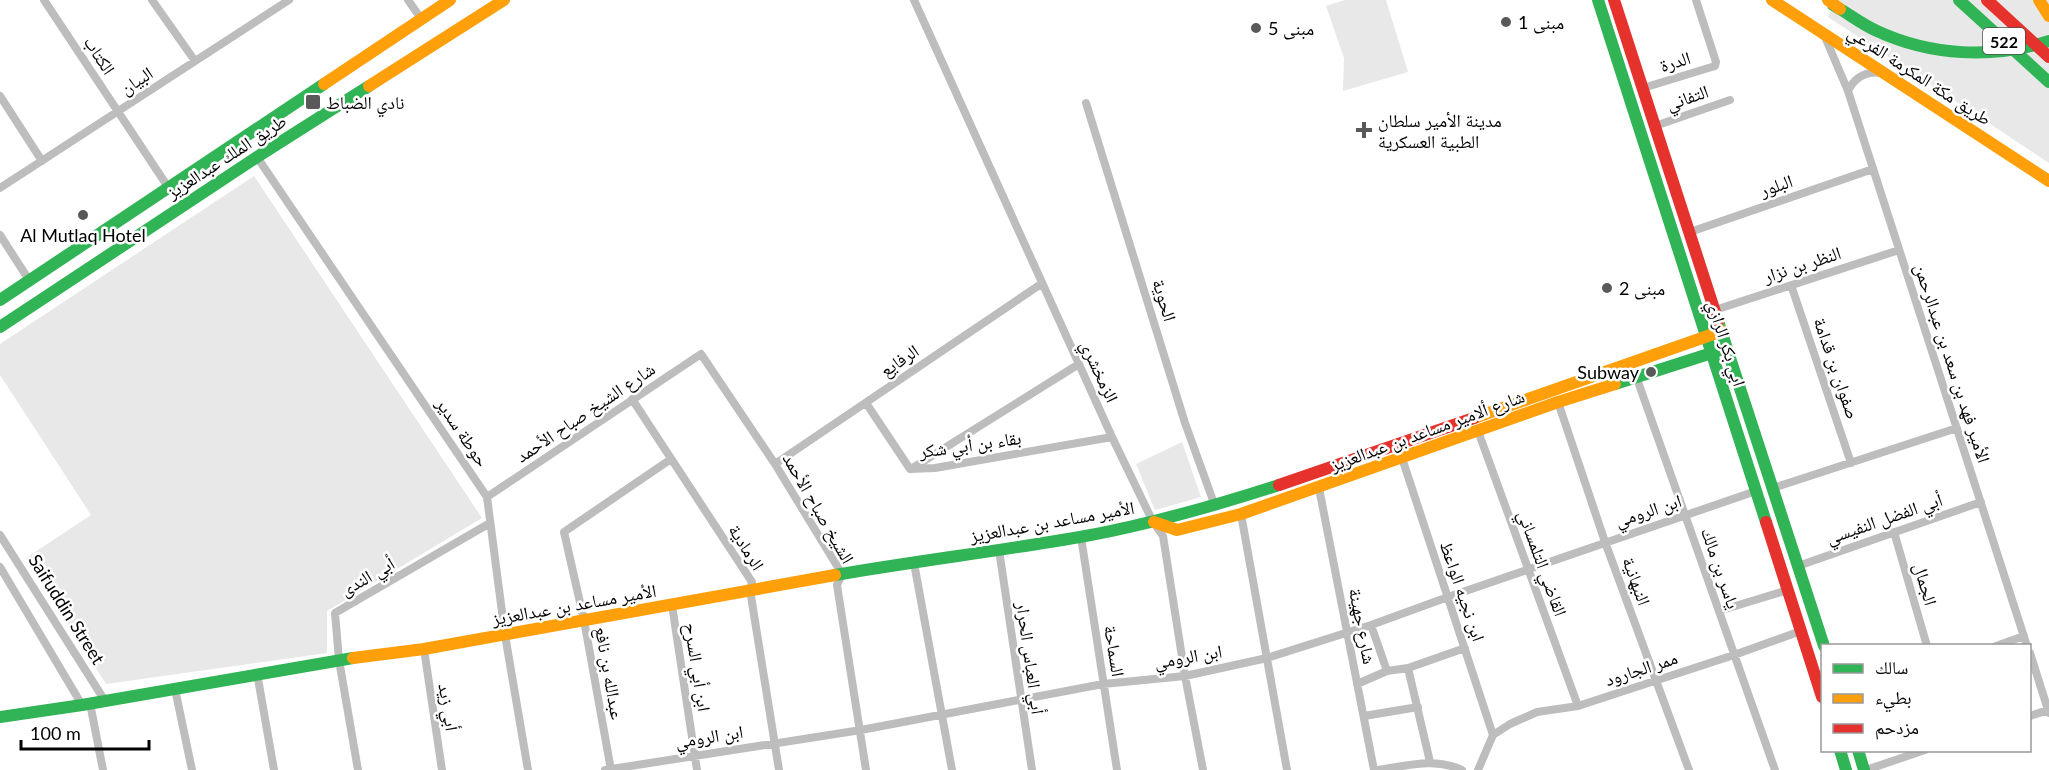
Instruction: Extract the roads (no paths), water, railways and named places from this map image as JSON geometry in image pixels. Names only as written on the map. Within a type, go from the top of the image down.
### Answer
[{"type":"main road","name":"طريق الملك عبدالعزيز","points":[[0,300],[450,0]]},
{"type":"main road","name":"طريق الملك عبدالعزيز","points":[[0,327],[257,157],[504,0]]},
{"type":"main road","name":"ابي بكر الرازي","points":[[1598,0],[1821,694]]},
{"type":"main road","name":"ابي بكر الرازي","points":[[1614,0],[1824,644]]},
{"type":"main road","name":"طريق مكة المكرمة الفرعي","points":[[1772,0],[2049,181]]},
{"type":"main road","points":[[1826,0],[1866,26],[1900,39],[1947,50],[1994,53],[2026,48],[2049,41]]},
{"type":"main road","name":"522","points":[[1959,0],[2049,82]]},
{"type":"main road","name":"522","points":[[1987,0],[2003,12],[2049,57]]},
{"type":"main road","points":[[2039,0],[2049,16]]},
{"type":"main road","points":[[1706,337],[1722,331]]},
{"type":"main road","name":"الأمير مساعد بن عبدالعزيز","points":[[0,717],[105,701],[257,673],[424,649],[842,574],[1081,537],[1153,522],[1215,506],[1706,337]]},
{"type":"main road","name":"شارع ألامير مساعد بن عبدالعزيز","points":[[1153,522],[1177,530],[1241,514],[1558,402],[1727,348]]},
{"type":"main road","points":[[1369,454],[1369,462],[1375,468]]},
{"type":"main road","points":[[1841,752],[1846,770]]},
{"type":"main road","points":[[1859,752],[1865,770]]},
{"type":"street","name":"الكتاب","points":[[44,0],[168,187]]},
{"type":"street","points":[[152,0],[195,62]]},
{"type":"street","name":"البيان","points":[[0,188],[289,0]]},
{"type":"street","points":[[408,0],[422,20]]},
{"type":"street","name":"الزمخشري","points":[[914,0],[1041,284],[1153,522],[1163,536],[1203,770]]},
{"type":"street","name":"الدرة","points":[[1643,88],[1716,65],[1696,0]]},
{"type":"street","name":"الأمير فهد بن سعد بن عبدالرحمن","points":[[1824,34],[1838,62],[1848,91],[2026,641]]},
{"type":"street","points":[[1848,91],[1864,74],[1876,72],[1887,75]]},
{"type":"street","points":[[0,96],[42,161]]},
{"type":"street","name":"التفاني","points":[[1655,126],[1730,100]]},
{"type":"street","name":"الحوية","points":[[1086,103],[1185,423],[1215,506]]},
{"type":"street","name":"حوطة سدير","points":[[257,157],[316,241],[487,497],[505,635],[528,770]]},
{"type":"street","name":"البلور","points":[[1690,232],[1873,169]]},
{"type":"street","points":[[0,235],[29,280]]},
{"type":"street","name":"النظر بن نزار","points":[[1714,310],[1899,250]]},
{"type":"street","name":"الرفايع","points":[[776,464],[1041,284]]},
{"type":"street","name":"صفوان بن قدامة","points":[[1791,285],[1851,462]]},
{"type":"street","name":"شارع الشيخ صباح الأحمد","points":[[487,497],[701,354]]},
{"type":"street","name":"الشيخ صباح الأحمد","points":[[701,354],[776,464],[842,574],[837,585],[866,770]]},
{"type":"street","points":[[910,469],[1079,364]]},
{"type":"street","name":"ياسر بن مالك","points":[[1636,376],[1775,770]]},
{"type":"street","name":"الرمادية","points":[[632,399],[752,582],[750,590],[779,770]]},
{"type":"street","name":"النبهانية","points":[[1558,402],[1605,542],[1689,770]]},
{"type":"street","name":"بقاء بن أبي شكر","points":[[866,403],[910,469],[935,468],[1113,437]]},
{"type":"street","points":[[1773,488],[1957,428]]},
{"type":"street","name":"القاضي التلمساني","points":[[1478,431],[1578,706]]},
{"type":"street","name":"ابن نجيه الواعظ","points":[[1402,458],[1493,735]]},
{"type":"street","name":"عبدالله بن نافع","points":[[609,770],[584,620],[564,532],[671,459]]},
{"type":"street","name":"شارع جهينة","points":[[1319,488],[1376,770]]},
{"type":"street","name":"ابن الرومي","points":[[609,770],[861,730],[1103,684],[1185,675],[1267,658],[1348,633],[1756,491]]},
{"type":"street","name":"أبي الفضل النفيسي","points":[[1798,566],[1981,502]]},
{"type":"street","points":[[1241,514],[1287,770]]},
{"type":"street","name":"أبي الندى","points":[[358,770],[339,660],[335,614],[490,523]]},
{"type":"street","name":"الجمال","points":[[1894,532],[1927,644]]},
{"type":"street","name":"Saifuddin Street","points":[[0,535],[105,701]]},
{"type":"street","name":"السماحة","points":[[1081,537],[1117,770]]},
{"type":"street","name":"أبي العباس الحرار","points":[[999,550],[1032,770]]},
{"type":"street","points":[[914,562],[952,770]]},
{"type":"street","name":"Saifuddin Street","points":[[0,567],[86,704],[103,770]]},
{"type":"street","points":[[1719,611],[1788,590]]},
{"type":"street","name":"ابن أبي السرح","points":[[672,605],[697,770]]},
{"type":"street","points":[[1371,625],[1386,671]]},
{"type":"street","name":"ممر الجارود","points":[[1493,735],[1526,716],[1578,706],[1801,631]]},
{"type":"street","points":[[2004,644],[2026,641]]},
{"type":"street","points":[[1357,684],[1386,671],[1408,668],[1465,648]]},
{"type":"street","name":"أبي زيد","points":[[424,649],[442,770]]},
{"type":"street","points":[[2031,656],[2048,711],[2031,716]]},
{"type":"street","points":[[1408,668],[1430,762]]},
{"type":"street","points":[[257,673],[274,770]]},
{"type":"street","points":[[175,689],[192,770]]},
{"type":"street","points":[[1364,716],[1418,707]]},
{"type":"street","points":[[1478,770],[1493,735]]},
{"type":"street","points":[[1865,770],[1919,752]]},
{"type":"street","points":[[1376,770],[1430,762],[1452,765],[1462,770]]},
{"type":"place","name":"مبنى 1","points":[[1506,22]]},
{"type":"place","name":"مبنى 5","points":[[1256,28]]},
{"type":"place","name":"نادي الضباط","points":[[313,102]]},
{"type":"place","name":"مدينة الأمير سلطان الطبية العسكرية","points":[[1364,130]]},
{"type":"place","name":"Al Mutlaq Hotel","points":[[83,215]]},
{"type":"place","name":"مبنى 2","points":[[1607,288]]},
{"type":"place","name":"Subway","points":[[1651,372]]}]
